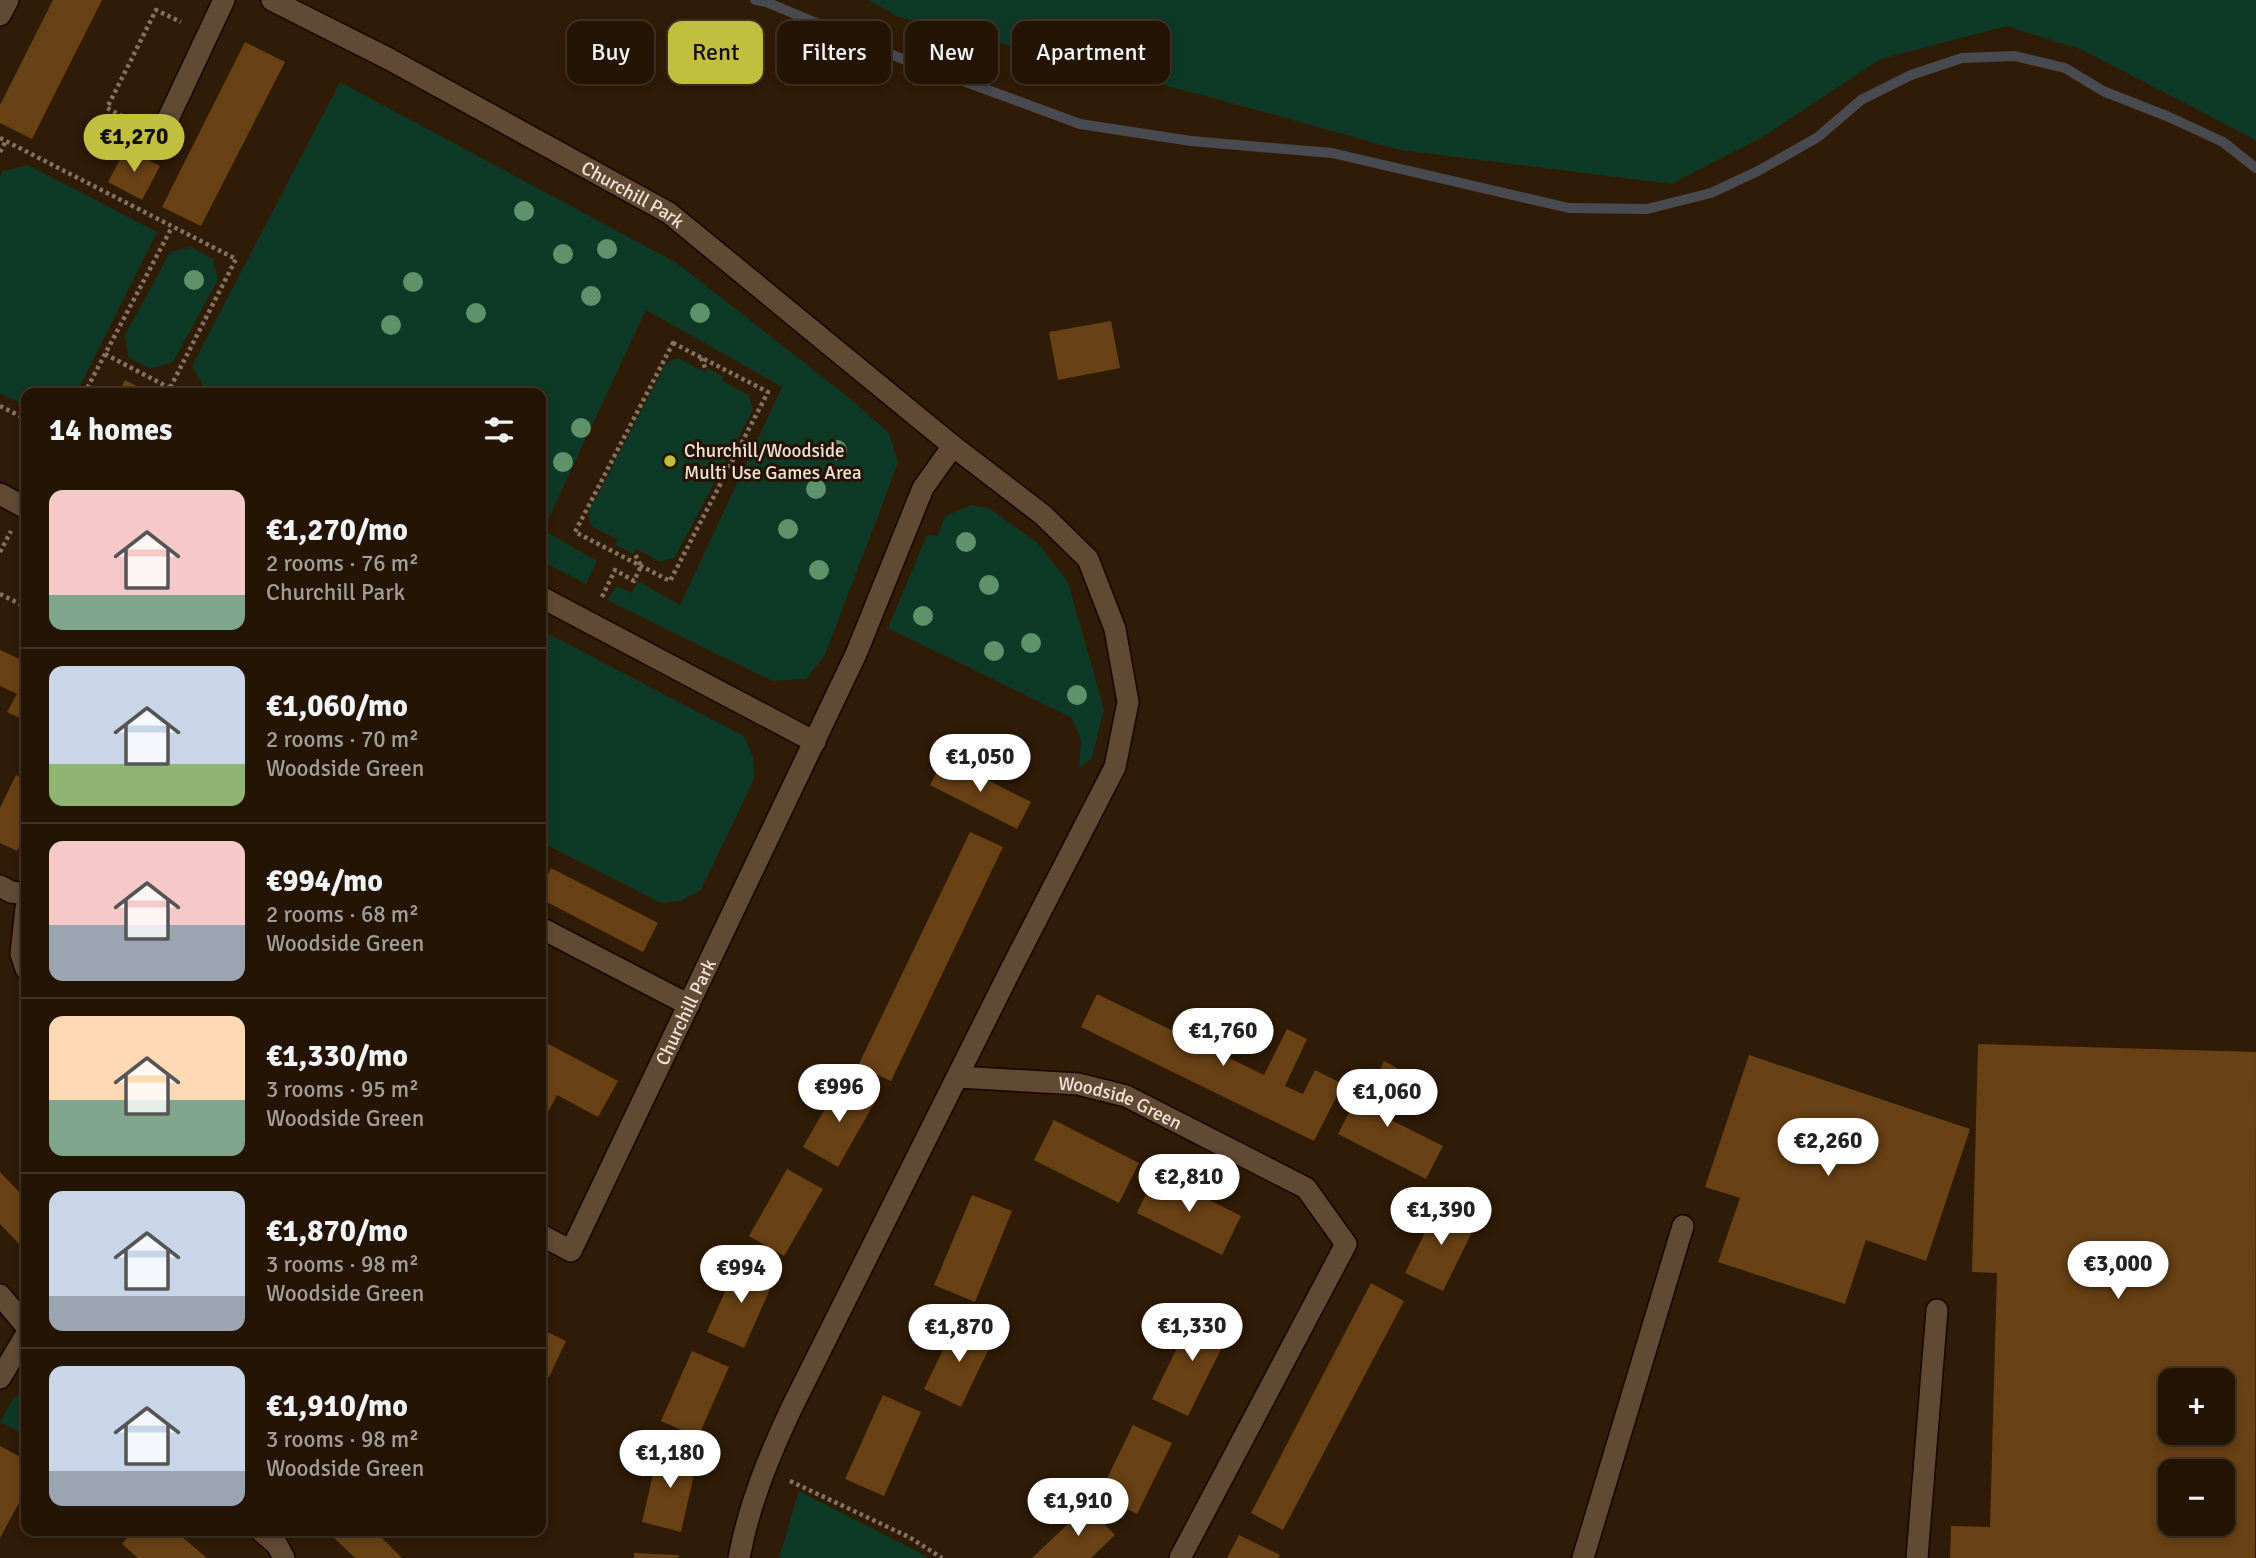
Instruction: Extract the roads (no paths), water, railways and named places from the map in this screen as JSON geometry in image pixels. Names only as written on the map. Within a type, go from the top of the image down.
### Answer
[{"type":"street","points":[[0,15],[8,0]]},
{"type":"street","points":[[160,136],[224,0]]},
{"type":"street","name":"Churchill Park","points":[[272,0],[388,59],[669,213],[953,446],[1043,514],[1088,559],[1115,629],[1128,702],[1115,767],[958,1077]]},
{"type":"street","name":"Churchill Park","points":[[546,1238],[571,1251],[856,654],[923,488],[953,446]]},
{"type":"street","points":[[0,494],[21,505]]},
{"type":"street","points":[[546,600],[815,742]]},
{"type":"street","points":[[0,886],[21,893]]},
{"type":"street","points":[[546,931],[689,1005]]},
{"type":"street","points":[[739,1558],[745,1522],[764,1469],[792,1407],[958,1077]]},
{"type":"street","name":"Woodside Green","points":[[958,1077],[1078,1084],[1126,1096],[1306,1188],[1346,1244],[1180,1558]]},
{"type":"street","points":[[1583,1558],[1683,1226]]},
{"type":"street","points":[[0,1295],[21,1320]]},
{"type":"street","points":[[1917,1558],[1937,1310]]},
{"type":"street","points":[[0,1378],[21,1343]]},
{"type":"street","points":[[267,1536],[277,1545],[284,1558]]},
{"type":"waterway","points":[[755,0],[766,2],[898,57],[1080,124],[1191,141],[1332,153],[1569,208],[1647,209],[1711,193],[1758,171],[1818,137],[1861,100],[1911,75],[1962,58],[2015,56],[2065,68],[2103,91],[2223,142],[2256,168]]},
{"type":"place","name":"Churchill/Woodside Multi Use Games Area","points":[[670,461]]}]
